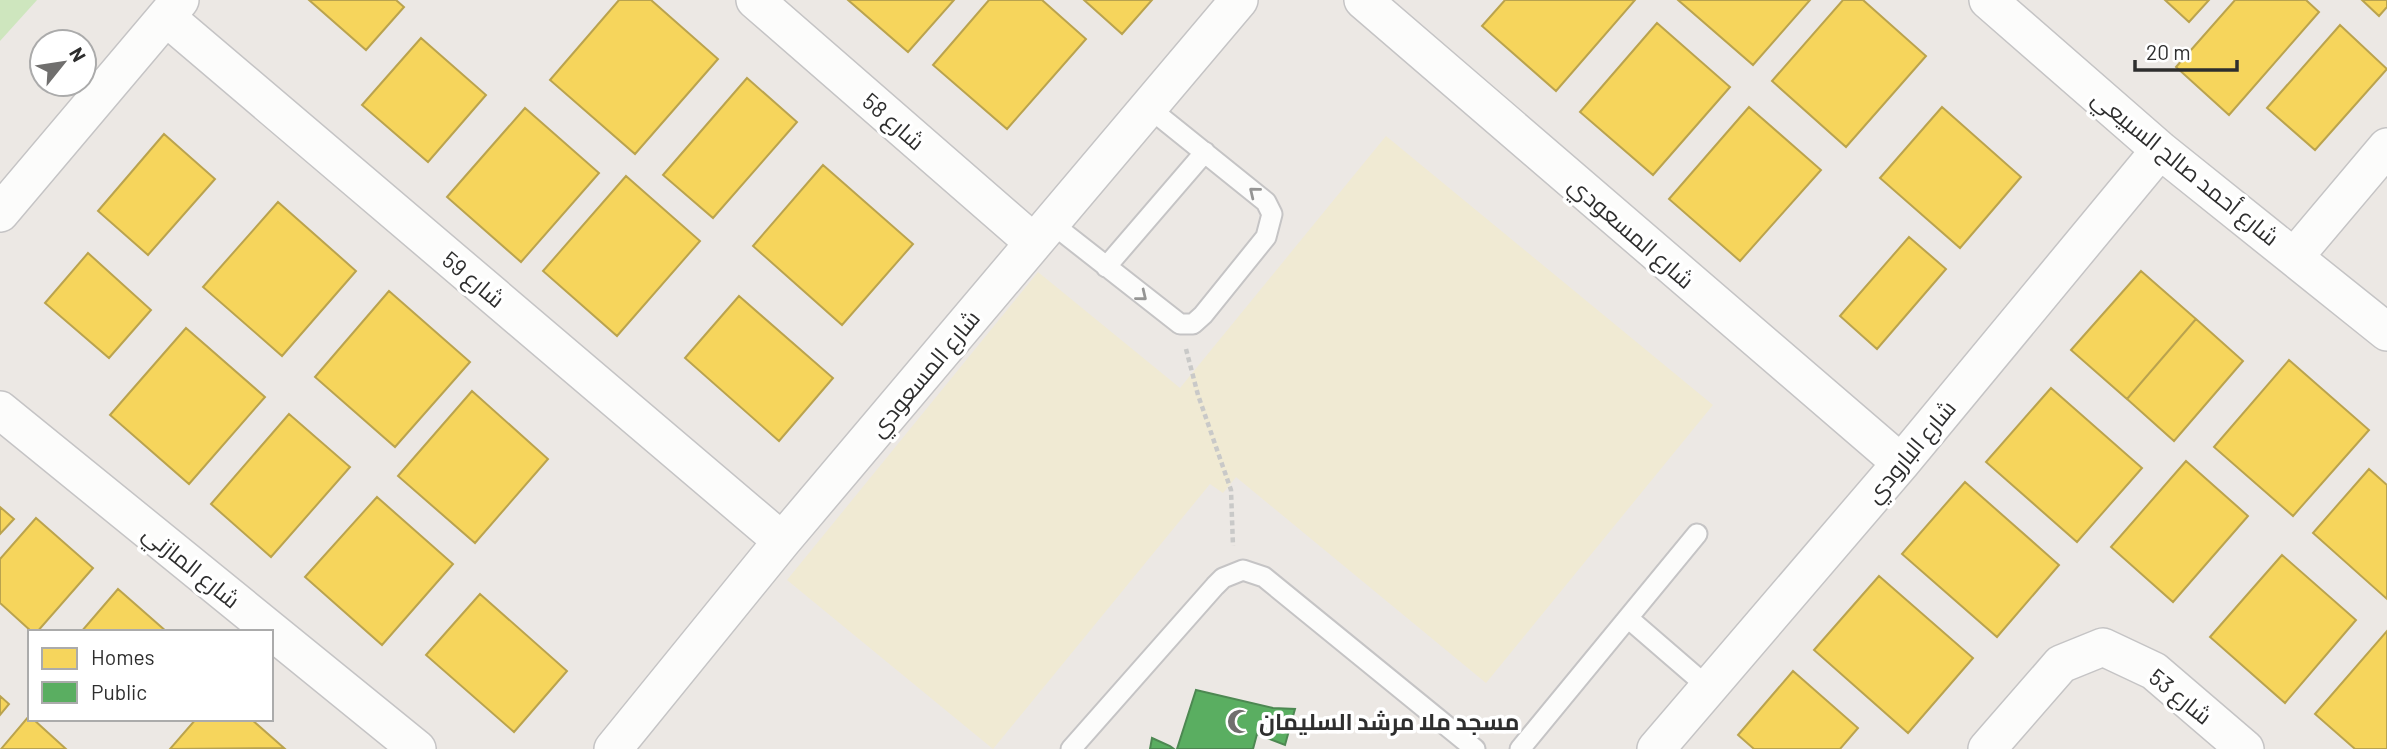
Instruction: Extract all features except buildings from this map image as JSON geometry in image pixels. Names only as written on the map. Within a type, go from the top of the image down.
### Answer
[{"type":"street","name":"شارع 58","points":[[755,0],[1042,232]]},
{"type":"street","name":"شارع المسعودي","points":[[630,743],[782,541],[1239,0]]},
{"type":"street","name":"شارع المسعودي","points":[[1363,0],[1901,463]]},
{"type":"street","name":"شارع أحمد صالح السبيعي","points":[[1992,1],[2160,150],[2387,332]]},
{"type":"street","points":[[0,212],[173,8]]},
{"type":"street","name":"شارع 59","points":[[173,8],[782,541]]},
{"type":"street","points":[[2295,256],[2387,147]]},
{"type":"street","name":"شارع البارودي","points":[[1656,749],[1901,463],[2160,150]]},
{"type":"street","name":"شارع المازني","points":[[0,410],[270,630]]},
{"type":"street","name":"شارع المازني","points":[[273,632],[416,749]]},
{"type":"street","name":"شارع 53","points":[[1987,749],[2061,664],[2103,647],[2154,671],[2245,749]]},
{"type":"lane","points":[[1042,232],[1106,267],[1180,324],[1193,324],[1203,315],[1266,237],[1272,214],[1266,202],[1148,107]]},
{"type":"lane","points":[[1106,267],[1205,152]]},
{"type":"lane","points":[[1520,749],[1697,534]]},
{"type":"lane","points":[[1071,749],[1215,586],[1223,578],[1243,570],[1264,577],[1475,749]]},
{"type":"lane","points":[[1628,618],[1709,688]]},
{"type":"path","points":[[1180,324],[1198,395],[1231,490],[1234,572]]},
{"type":"green space","points":[[0,0],[37,0],[0,41]]},
{"type":"sand","points":[[1386,136],[1713,405],[1486,683],[1236,477],[1223,493],[1210,484],[993,749],[787,580],[1038,272],[1180,388]]},
{"type":"place","name":"مسجد ملا مرشد السليمان","points":[[1239,721]]}]
